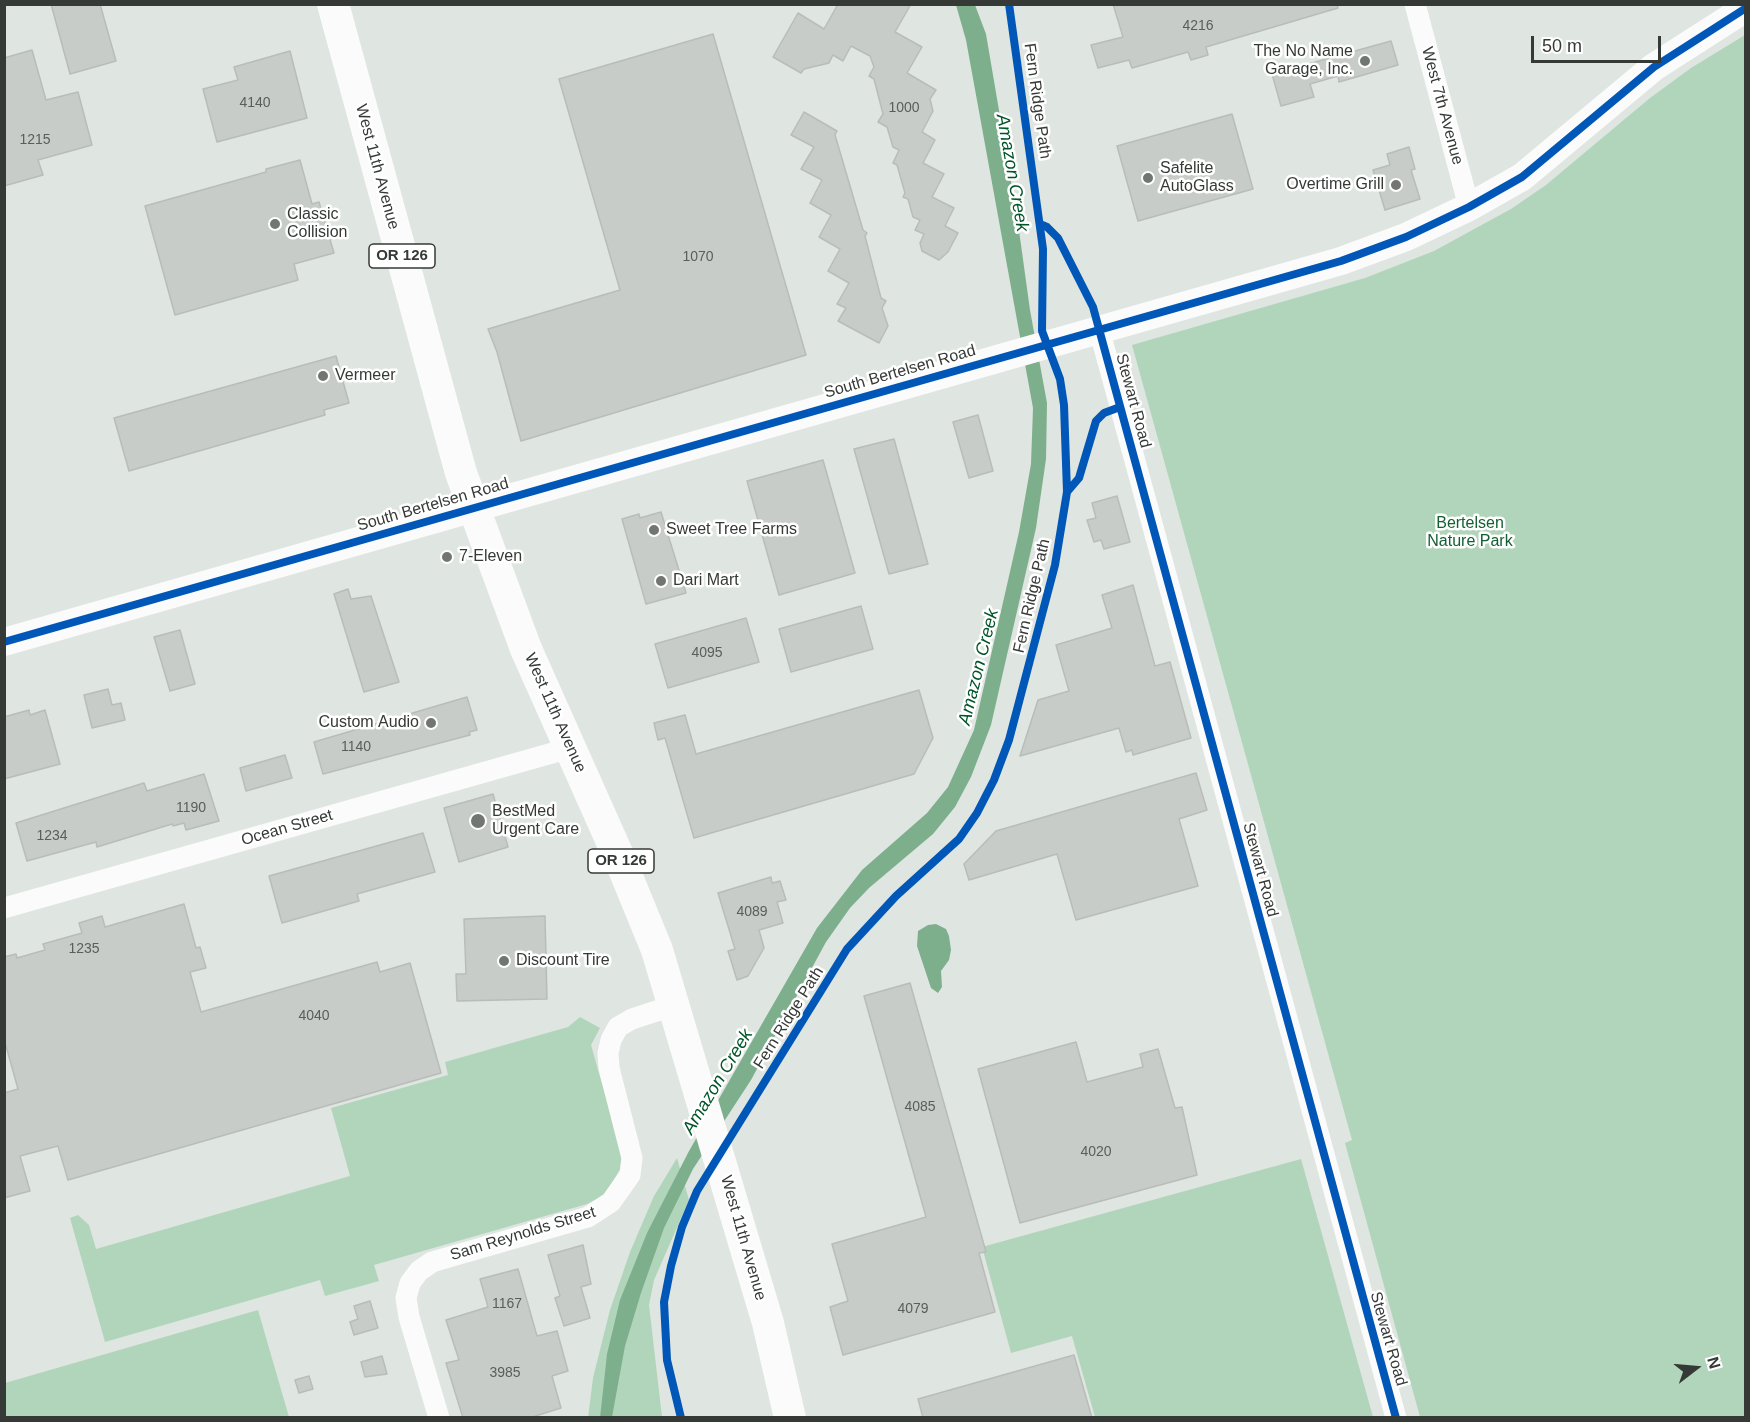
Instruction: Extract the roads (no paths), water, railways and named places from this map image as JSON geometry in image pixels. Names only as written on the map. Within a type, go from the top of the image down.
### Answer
[{"type":"main road","name":"West 11th Avenue","points":[[333,4],[461,473],[514,619],[641,908],[675,1005],[776,1352],[790,1418]]},
{"type":"street","name":"West 7th Avenue","points":[[1415,4],[1469,207]]},
{"type":"street","name":"South Bertelsen Road","points":[[4,642],[1341,261],[1406,237],[1469,207],[1522,177],[1654,67],[1746,8]]},
{"type":"street","name":"Stewart Road","points":[[1099,329],[1396,1418]]},
{"type":"street","name":"Ocean Street","points":[[4,908],[570,747]]},
{"type":"street","name":"Sam Reynolds Street","points":[[439,1418],[410,1317],[406,1298],[410,1282],[419,1270],[432,1262],[588,1217],[611,1202],[630,1175],[632,1158],[630,1142],[609,1068],[608,1053],[611,1040],[618,1027],[632,1019],[675,1005]]},
{"type":"place","name":"The No Name Garage, Inc.","points":[[1365,61]]},
{"type":"place","name":"Safelite AutoGlass","points":[[1148,178]]},
{"type":"place","name":"Overtime Grill","points":[[1396,185]]},
{"type":"place","name":"Classic Collision","points":[[275,224]]},
{"type":"place","name":"Vermeer","points":[[323,376]]},
{"type":"place","name":"Sweet Tree Farms","points":[[654,530]]},
{"type":"place","name":"7-Eleven","points":[[447,557]]},
{"type":"place","name":"Dari Mart","points":[[661,581]]},
{"type":"place","name":"Custom Audio","points":[[431,723]]},
{"type":"place","name":"BestMed Urgent Care","points":[[478,821]]},
{"type":"place","name":"Discount Tire","points":[[504,961]]},
{"type":"water label","name":"Amazon Creek","points":[[1012,173]]},
{"type":"water label","name":"Amazon Creek","points":[[979,667]]},
{"type":"water label","name":"Amazon Creek","points":[[718,1082]]},
{"type":"park label","name":"Bertelsen Nature Park","points":[[1470,533]]}]
